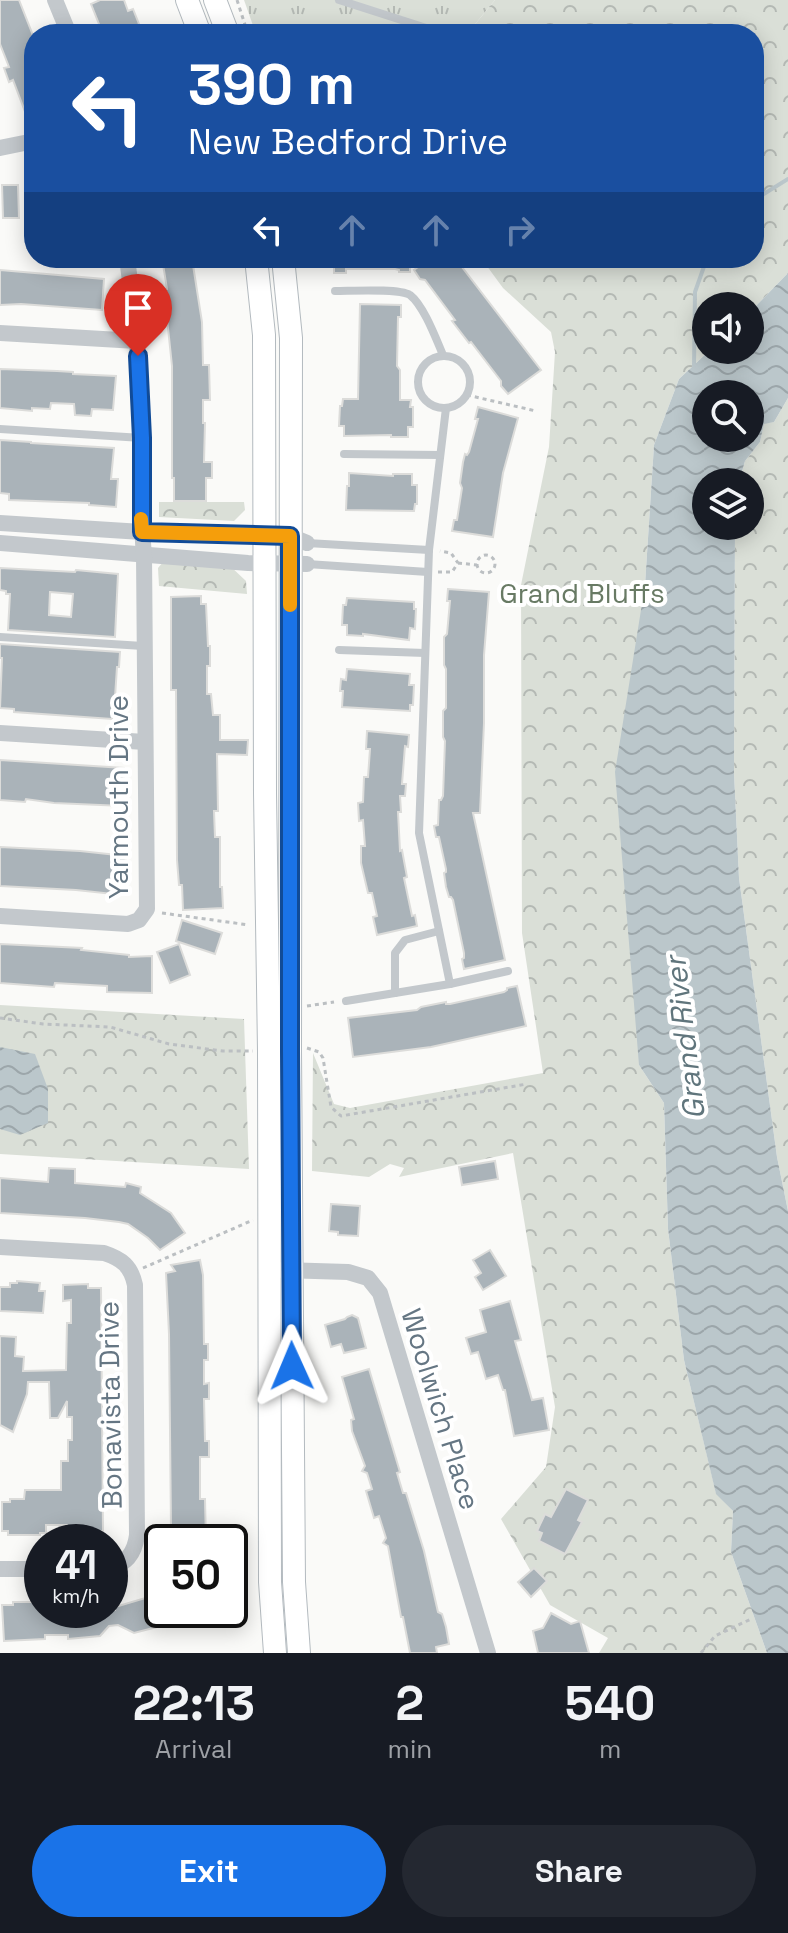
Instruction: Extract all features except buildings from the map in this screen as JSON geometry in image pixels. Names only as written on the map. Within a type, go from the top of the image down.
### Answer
[{"type":"main road","points":[[187,0],[196,24]]},
{"type":"main road","points":[[215,0],[224,24]]},
{"type":"main road","points":[[257,268],[264,335],[269,1051],[299,1653]]},
{"type":"main road","points":[[275,1653],[270,1582],[299,564],[291,338],[284,268]]},
{"type":"street","points":[[55,0],[65,24]]},
{"type":"street","points":[[0,148],[24,143]]},
{"type":"street","name":"Yarmouth Drive","points":[[0,916],[128,924],[139,920],[147,909],[142,438],[137,341],[128,268]]},
{"type":"street","points":[[0,333],[137,341]]},
{"type":"street","points":[[0,523],[142,532],[264,534],[299,539]]},
{"type":"street","points":[[0,543],[299,564]]},
{"type":"street","points":[[0,733],[145,742]]},
{"type":"street","name":"Bonavista Drive","points":[[0,1247],[104,1253],[118,1258],[132,1272],[135,1285],[137,1535],[136,1546],[128,1559]]},
{"type":"street","name":"Woolwich Place","points":[[281,1270],[348,1272],[368,1278],[380,1293],[488,1653]]},
{"type":"street","points":[[0,1569],[24,1569]]},
{"type":"lane","points":[[339,0],[414,24]]},
{"type":"lane","points":[[335,291],[402,291],[419,306],[443,355]]},
{"type":"lane","points":[[443,355],[459,360],[465,365],[470,380],[467,395],[446,408],[430,404],[419,391],[422,367],[443,355]]},
{"type":"lane","points":[[446,408],[429,550],[419,833],[450,984]]},
{"type":"lane","points":[[0,429],[142,438]]},
{"type":"lane","points":[[344,454],[440,455]]},
{"type":"lane","points":[[299,539],[429,550]]},
{"type":"lane","points":[[299,564],[428,572]]},
{"type":"lane","points":[[0,637],[143,646]]},
{"type":"lane","points":[[339,650],[425,653]]},
{"type":"lane","points":[[395,993],[395,953],[405,940],[439,931]]},
{"type":"lane","points":[[346,1001],[508,971]]},
{"type":"path","points":[[237,0],[245,24]]},
{"type":"path","points":[[467,395],[536,411]]},
{"type":"path","points":[[429,550],[451,553],[458,563],[477,565],[482,572],[493,570],[495,562],[492,557],[483,555],[477,565]]},
{"type":"path","points":[[428,572],[452,572],[458,563]]},
{"type":"path","points":[[147,909],[166,915],[252,925]]},
{"type":"path","points":[[307,1006],[346,1001]]},
{"type":"path","points":[[0,1018],[43,1024],[110,1027],[169,1044],[223,1051],[257,1051]]},
{"type":"path","points":[[307,1048],[319,1052],[323,1058],[331,1107],[341,1116],[527,1084]]},
{"type":"path","points":[[132,1272],[253,1220]]},
{"type":"path","points":[[701,1653],[715,1636],[751,1619]]},
{"type":"green space","points":[[244,0],[495,0],[475,24],[252,24]]},
{"type":"green space","name":"Grand Bluffs","points":[[495,0],[788,0],[788,273],[764,298],[764,292],[692,292],[692,364],[695,364],[679,379],[654,445],[645,585],[639,1065],[664,1103],[668,1229],[684,1360],[716,1493],[733,1511],[731,1552],[767,1653],[599,1653],[608,1638],[550,1605],[501,1519],[546,1467],[555,1407],[513,1153],[399,1177],[404,1168],[390,1164],[369,1177],[312,1171],[313,1053],[334,1104],[350,1108],[543,1073],[522,933],[521,585],[549,447],[555,352],[551,332],[503,288],[488,268],[764,268],[764,24],[475,24]]},
{"type":"green space","points":[[788,398],[788,1211],[777,1157],[739,878],[734,773],[735,540],[764,540],[764,468],[743,468],[752,452],[764,452],[764,423],[774,422]]},
{"type":"green space","points":[[159,502],[244,502],[245,510],[234,521],[159,517]]},
{"type":"green space","points":[[164,561],[228,564],[246,581],[247,594],[159,586],[158,568]]},
{"type":"green space","points":[[0,1005],[244,1019],[249,1169],[0,1154]]},
{"type":"water","name":"Grand River","points":[[788,273],[788,398],[774,422],[764,424],[764,380],[692,380],[692,452],[752,452],[743,468],[692,468],[692,540],[735,540],[734,773],[739,878],[777,1157],[788,1211],[788,1653],[767,1653],[731,1552],[733,1511],[716,1494],[684,1360],[668,1229],[664,1103],[639,1065],[615,772],[645,585],[654,445],[679,379],[695,364],[764,364],[764,298]]},
{"type":"water","points":[[0,1047],[35,1054],[48,1089],[48,1123],[20,1135],[0,1129]]},
{"type":"waterway","points":[[764,194],[788,179]]},
{"type":"waterway","points":[[694,366],[695,292],[703,268]]},
{"type":"slow traffic","points":[[141,519],[142,532],[290,536],[290,605]]},
{"type":"route","points":[[138,356],[142,532],[290,536],[292,1366]]}]
